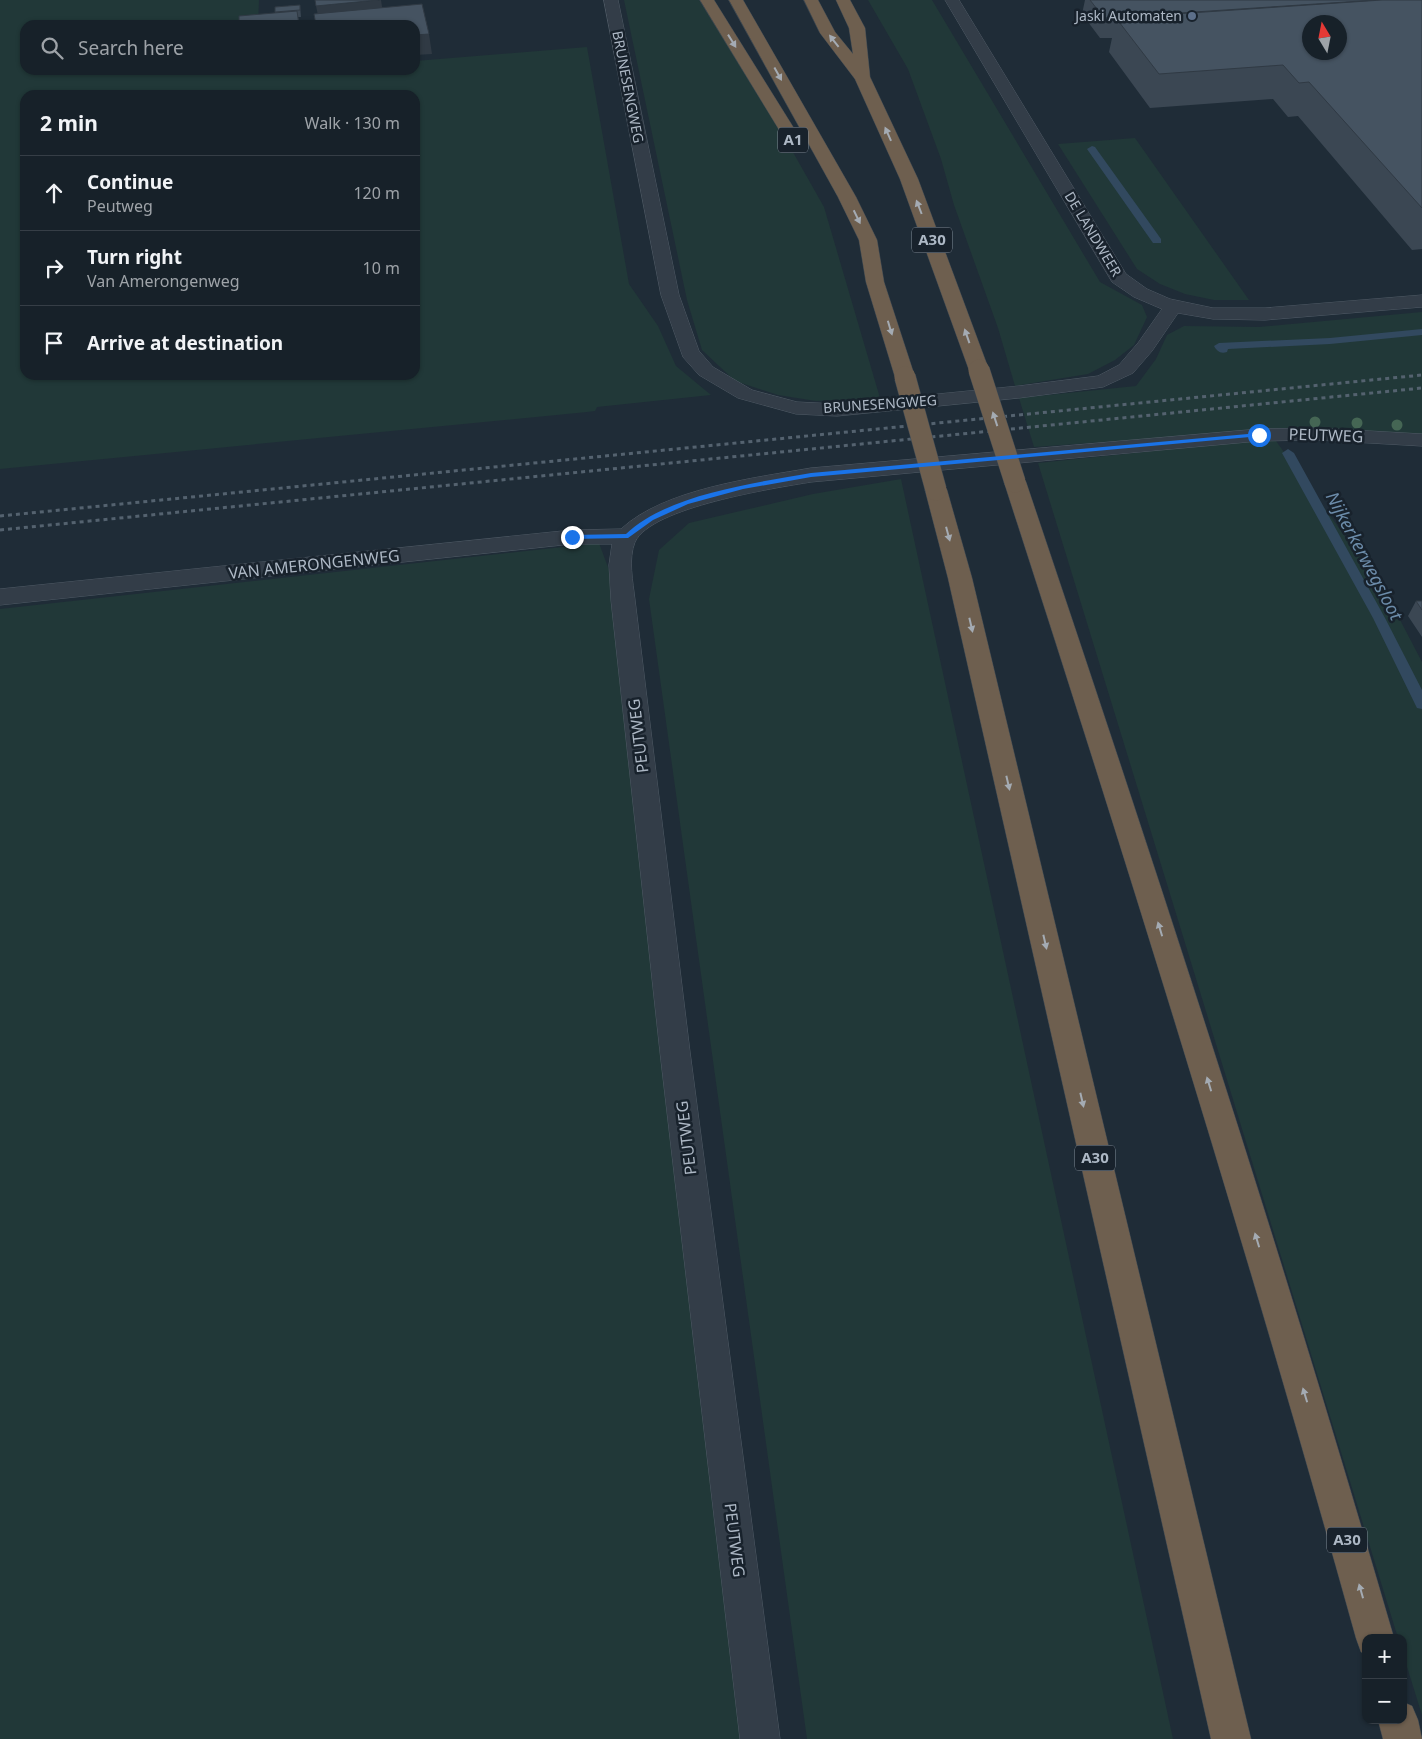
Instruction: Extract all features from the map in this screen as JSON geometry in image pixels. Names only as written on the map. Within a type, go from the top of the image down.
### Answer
[{"type":"highway","name":"A1","points":[[707,0],[805,161]]},
{"type":"highway","name":"A30","points":[[811,0],[828,32],[863,78],[909,179],[978,370],[1116,785],[1305,1394],[1374,1634]]},
{"type":"highway","name":"A30","points":[[843,0],[857,28],[863,78]]},
{"type":"highway","name":"A30","points":[[737,1],[852,206],[868,240],[875,282],[905,377],[960,578],[1231,1739]]},
{"type":"highway","points":[[854,251],[875,282]]},
{"type":"highway","points":[[1399,1724],[1403,1739]]},
{"type":"street","name":"BRUNESENGWEG","points":[[611,0],[670,295],[690,353],[706,371],[745,394],[796,408],[837,410],[1019,392],[1103,381],[1126,369],[1145,347],[1173,306]]},
{"type":"street","name":"DE LANDWEER","points":[[952,0],[1119,278],[1131,288],[1173,306],[1227,315],[1257,315],[1422,301]]},
{"type":"street","name":"PEUTWEG","points":[[760,1739],[675,1052],[625,619],[622,559],[623,547],[628,536],[637,527],[651,518],[685,503],[743,487],[811,475],[1259,435],[1317,434],[1422,440]]},
{"type":"street","name":"VAN AMERONGENWEG","points":[[0,597],[572,537],[628,536]]},
{"type":"green space","points":[[0,0],[259,0],[258,20],[20,20],[20,75],[420,75],[420,61],[587,47],[629,284],[658,326],[676,366],[711,395],[597,407],[595,411],[0,469]]},
{"type":"green space","points":[[624,0],[699,0],[760,94],[824,207],[880,398],[816,401],[778,395],[735,381],[702,350],[687,300]]},
{"type":"green space","points":[[868,0],[932,0],[1100,282],[1142,305],[1147,317],[1134,345],[1115,360],[1088,374],[1015,386],[998,328],[954,205],[941,159],[908,69]]},
{"type":"green space","points":[[1135,138],[1249,300],[1214,300],[1185,294],[1160,284],[1137,269],[1058,144]]},
{"type":"green space","points":[[1422,312],[1422,435],[1300,428],[1034,447],[1019,398],[1136,386],[1156,359],[1167,335],[1184,326],[1259,327]]},
{"type":"green space","points":[[1260,440],[1276,441],[1386,593],[1422,662],[1422,1715],[1407,1667],[1407,1634],[1397,1634],[1038,463]]},
{"type":"green space","points":[[901,479],[1173,1739],[807,1739],[649,599],[659,550],[689,523],[813,494]]},
{"type":"green space","points":[[599,543],[609,570],[748,1739],[0,1739],[0,609]]},
{"type":"building","points":[[315,0],[378,0],[316,6]]},
{"type":"building","points":[[1090,0],[1376,0],[1104,18]]},
{"type":"building","points":[[1382,0],[1422,0],[1422,208],[1309,82],[1299,83],[1283,65],[1159,74],[1116,18]]},
{"type":"building","points":[[422,4],[429,34],[420,35],[420,20],[315,20],[314,14]]},
{"type":"building","points":[[300,5],[300,10],[275,12],[275,7]]},
{"type":"building","points":[[297,11],[298,20],[239,20],[239,16]]},
{"type":"building","points":[[1416,601],[1422,601],[1422,610]]},
{"type":"waterway","points":[[1092,149],[1157,241]]},
{"type":"waterway","name":"Nijkerkerwegsloot","points":[[1223,350],[1219,346],[1330,341],[1422,332]]},
{"type":"waterway","name":"Nijkerkerwegsloot","points":[[1288,453],[1379,618],[1422,704]]},
{"type":"railway","points":[[0,516],[1422,375]]},
{"type":"railway","points":[[0,530],[1422,388]]},
{"type":"place","name":"Jaski Automaten","points":[[1192,16]]},
{"type":"route","points":[[572,537],[628,536],[637,527],[651,518],[685,503],[743,487],[811,475],[880,467],[1259,435]]}]
